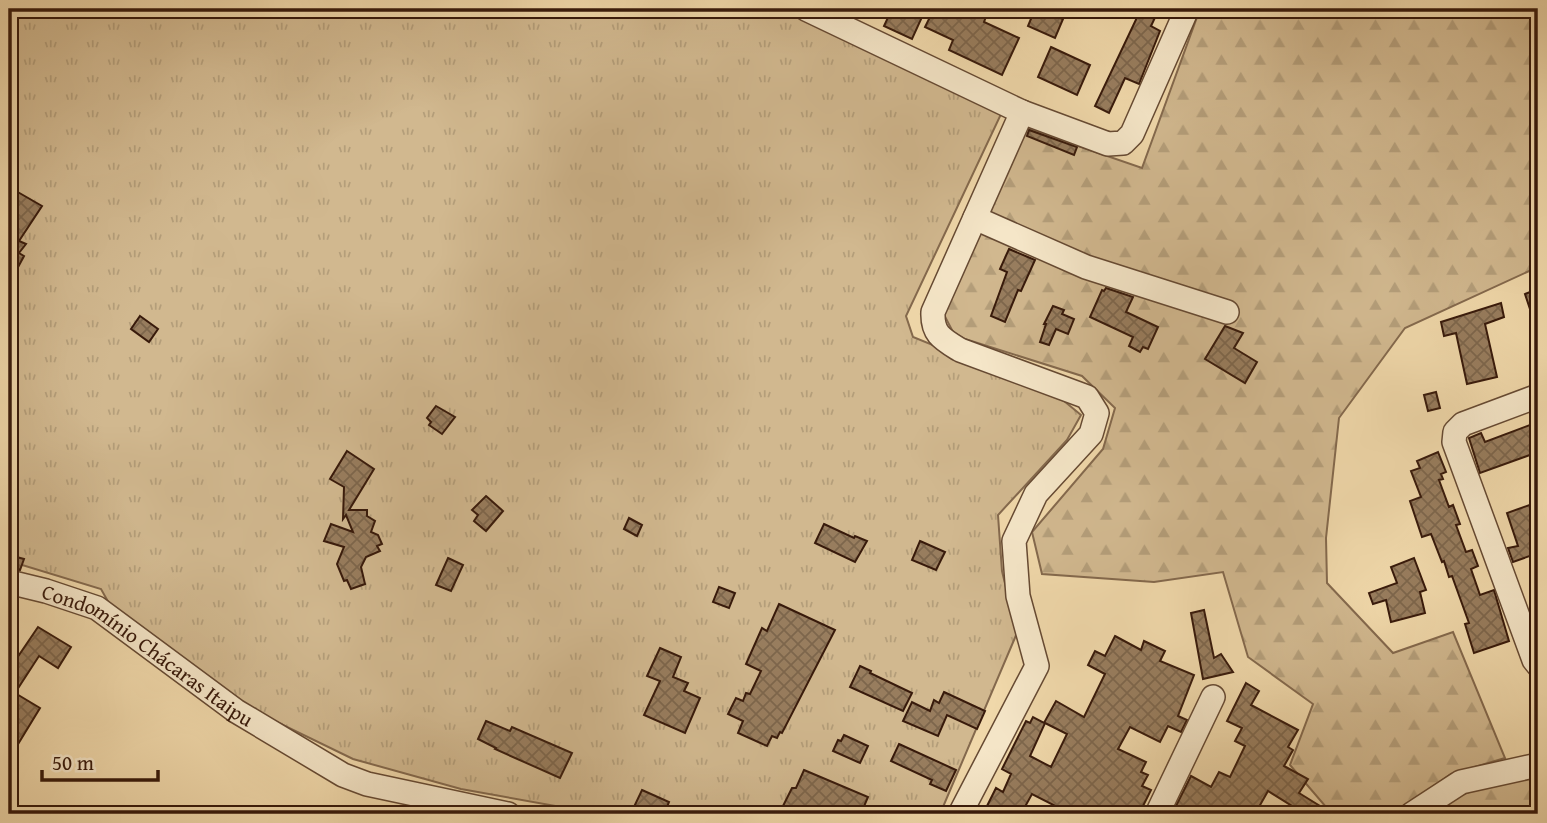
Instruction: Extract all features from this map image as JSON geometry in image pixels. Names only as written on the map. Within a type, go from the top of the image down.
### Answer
[{"type":"street","points":[[806,9],[1022,112],[1108,144],[1123,143],[1132,134],[1187,9]]},
{"type":"street","points":[[960,814],[1037,666],[1018,596],[1014,541],[1036,494],[1091,434],[1097,413],[1087,397],[960,350],[942,339],[932,325],[933,312],[1022,112]]},
{"type":"street","points":[[975,218],[1086,267],[1227,312]]},
{"type":"street","points":[[1538,396],[1463,424],[1455,432],[1454,442],[1538,665]]},
{"type":"street","name":"Condomínio Chácaras Itaipu","points":[[9,582],[97,608],[236,711],[343,775],[433,807],[508,814]]},
{"type":"street","points":[[1157,814],[1213,697]]},
{"type":"street","points":[[1412,814],[1461,782],[1538,765]]},
{"type":"green space","points":[[9,9],[787,9],[1002,112],[906,316],[913,337],[1058,396],[1081,415],[1067,440],[998,515],[1002,571],[1017,633],[940,814],[600,814],[461,789],[353,759],[250,709],[110,605],[101,589],[9,561]]},
{"type":"green space","points":[[1200,9],[1538,9],[1538,267],[1405,328],[1339,418],[1326,538],[1327,583],[1393,653],[1453,632],[1505,758],[1451,774],[1401,809],[1381,814],[1332,814],[1290,765],[1313,704],[1248,657],[1223,572],[1154,582],[1042,574],[1032,532],[1103,449],[1115,408],[1082,376],[965,339],[953,332],[940,307],[1023,127],[1142,168]]},
{"type":"green space","points":[[1538,777],[1538,814],[1433,814],[1469,792]]},
{"type":"building","points":[[892,9],[905,9],[922,17],[912,39],[884,26]]},
{"type":"building","points":[[934,9],[976,9],[987,14],[984,22],[1019,38],[1002,75],[949,50],[953,40],[925,27]]},
{"type":"building","points":[[1035,9],[1063,19],[1055,38],[1028,26]]},
{"type":"building","points":[[1141,9],[1159,9],[1151,26],[1160,31],[1139,84],[1125,78],[1109,113],[1095,106]]},
{"type":"building","points":[[1051,47],[1090,65],[1077,95],[1038,77]]},
{"type":"building","points":[[1029,130],[1077,147],[1074,155],[1027,136]]},
{"type":"building","points":[[9,187],[42,206],[19,241],[26,244],[19,253],[24,256],[17,269],[11,265],[9,268]]},
{"type":"building","points":[[1009,249],[1035,260],[1021,291],[1018,290],[1005,322],[991,316],[1007,272],[1000,269]]},
{"type":"building","points":[[1106,288],[1133,297],[1126,312],[1158,327],[1148,349],[1143,347],[1140,352],[1129,346],[1133,337],[1090,317],[1102,290]]},
{"type":"building","points":[[1538,289],[1538,326],[1536,327],[1525,294]]},
{"type":"building","points":[[1501,303],[1504,317],[1485,324],[1497,377],[1467,384],[1456,333],[1444,336],[1441,322]]},
{"type":"building","points":[[1053,306],[1064,310],[1062,314],[1074,319],[1068,334],[1056,329],[1049,345],[1040,342],[1044,324]]},
{"type":"building","points":[[140,316],[158,329],[149,342],[131,329]]},
{"type":"building","points":[[1225,326],[1243,333],[1234,348],[1257,362],[1245,383],[1205,359]]},
{"type":"building","points":[[1436,392],[1440,408],[1428,411],[1424,395]]},
{"type":"building","points":[[436,406],[455,417],[442,434],[429,425],[431,422],[427,418]]},
{"type":"building","points":[[1538,422],[1538,452],[1480,473],[1469,438],[1481,433],[1485,442]]},
{"type":"building","points":[[347,451],[374,469],[349,510],[367,510],[367,516],[375,521],[371,532],[378,535],[382,544],[377,546],[380,551],[366,557],[361,567],[365,584],[351,589],[347,580],[344,581],[337,564],[344,547],[324,541],[331,524],[353,532],[346,515],[343,519],[344,487],[330,479]]},
{"type":"building","points":[[1438,452],[1446,472],[1441,474],[1443,479],[1439,480],[1449,507],[1453,505],[1460,524],[1456,525],[1466,552],[1472,550],[1478,566],[1471,569],[1480,595],[1494,590],[1509,641],[1474,653],[1465,624],[1469,623],[1452,576],[1449,577],[1431,534],[1422,537],[1410,501],[1421,497],[1411,471],[1420,468],[1417,461]]},
{"type":"building","points":[[486,496],[503,511],[486,531],[474,521],[478,515],[472,510]]},
{"type":"building","points":[[1538,502],[1538,553],[1513,562],[1508,548],[1518,546],[1507,513]]},
{"type":"building","points":[[629,518],[642,525],[637,536],[624,529]]},
{"type":"building","points":[[824,524],[867,541],[855,562],[815,543]]},
{"type":"building","points":[[920,541],[945,552],[936,570],[912,560]]},
{"type":"building","points":[[9,555],[24,559],[20,570],[9,567]]},
{"type":"building","points":[[448,558],[463,565],[451,591],[436,585]]},
{"type":"building","points":[[1414,558],[1426,590],[1420,592],[1425,613],[1391,622],[1386,600],[1373,604],[1369,593],[1397,583],[1391,567]]},
{"type":"building","points":[[719,587],[735,593],[729,608],[713,602]]},
{"type":"building","points":[[779,604],[835,630],[782,733],[780,732],[777,738],[772,736],[767,746],[738,733],[743,721],[728,714],[736,698],[743,701],[746,693],[750,694],[761,671],[746,664],[762,628],[767,631]]},
{"type":"building","points":[[1204,610],[1214,658],[1221,654],[1233,672],[1203,679],[1191,613]]},
{"type":"building","points":[[38,627],[71,647],[58,668],[39,656],[15,693],[40,708],[9,759],[9,648],[19,655]]},
{"type":"building","points":[[1115,636],[1141,650],[1144,641],[1165,651],[1160,661],[1194,675],[1178,716],[1187,720],[1181,732],[1168,726],[1160,742],[1130,727],[1118,749],[1146,762],[1141,772],[1148,775],[1142,786],[1151,790],[1139,814],[1112,814],[1102,809],[1100,814],[1071,814],[1032,794],[1021,814],[994,814],[985,810],[996,788],[1003,792],[1011,774],[1002,769],[1026,721],[1030,723],[1033,717],[1044,723],[1056,701],[1084,717],[1105,674],[1088,665],[1095,651],[1105,656]],"holes":[[[1045,723],[1067,734],[1051,767],[1030,756]]]},
{"type":"building","points":[[660,648],[681,657],[673,677],[688,683],[684,691],[700,698],[685,733],[644,715],[660,681],[647,676]]},
{"type":"building","points":[[860,666],[912,693],[903,711],[850,687]]},
{"type":"building","points":[[1246,683],[1259,691],[1251,705],[1298,730],[1288,747],[1293,750],[1284,766],[1308,779],[1299,793],[1333,814],[1305,814],[1268,791],[1255,814],[1172,814],[1191,776],[1211,787],[1219,772],[1230,777],[1245,746],[1235,741],[1242,728],[1227,721]]},
{"type":"building","points":[[944,692],[985,711],[977,729],[947,715],[938,736],[903,721],[912,702],[930,711],[934,700],[939,703]]},
{"type":"building","points":[[486,721],[510,731],[512,727],[572,753],[560,778],[478,739]]},
{"type":"building","points":[[844,735],[868,746],[860,763],[833,751],[838,740],[841,741]]},
{"type":"building","points":[[899,744],[956,770],[946,791],[930,784],[932,780],[891,761]]},
{"type":"building","points":[[804,770],[868,797],[862,811],[855,808],[852,814],[779,814]]},
{"type":"building","points":[[642,790],[669,802],[664,814],[645,814],[633,809]]}]
